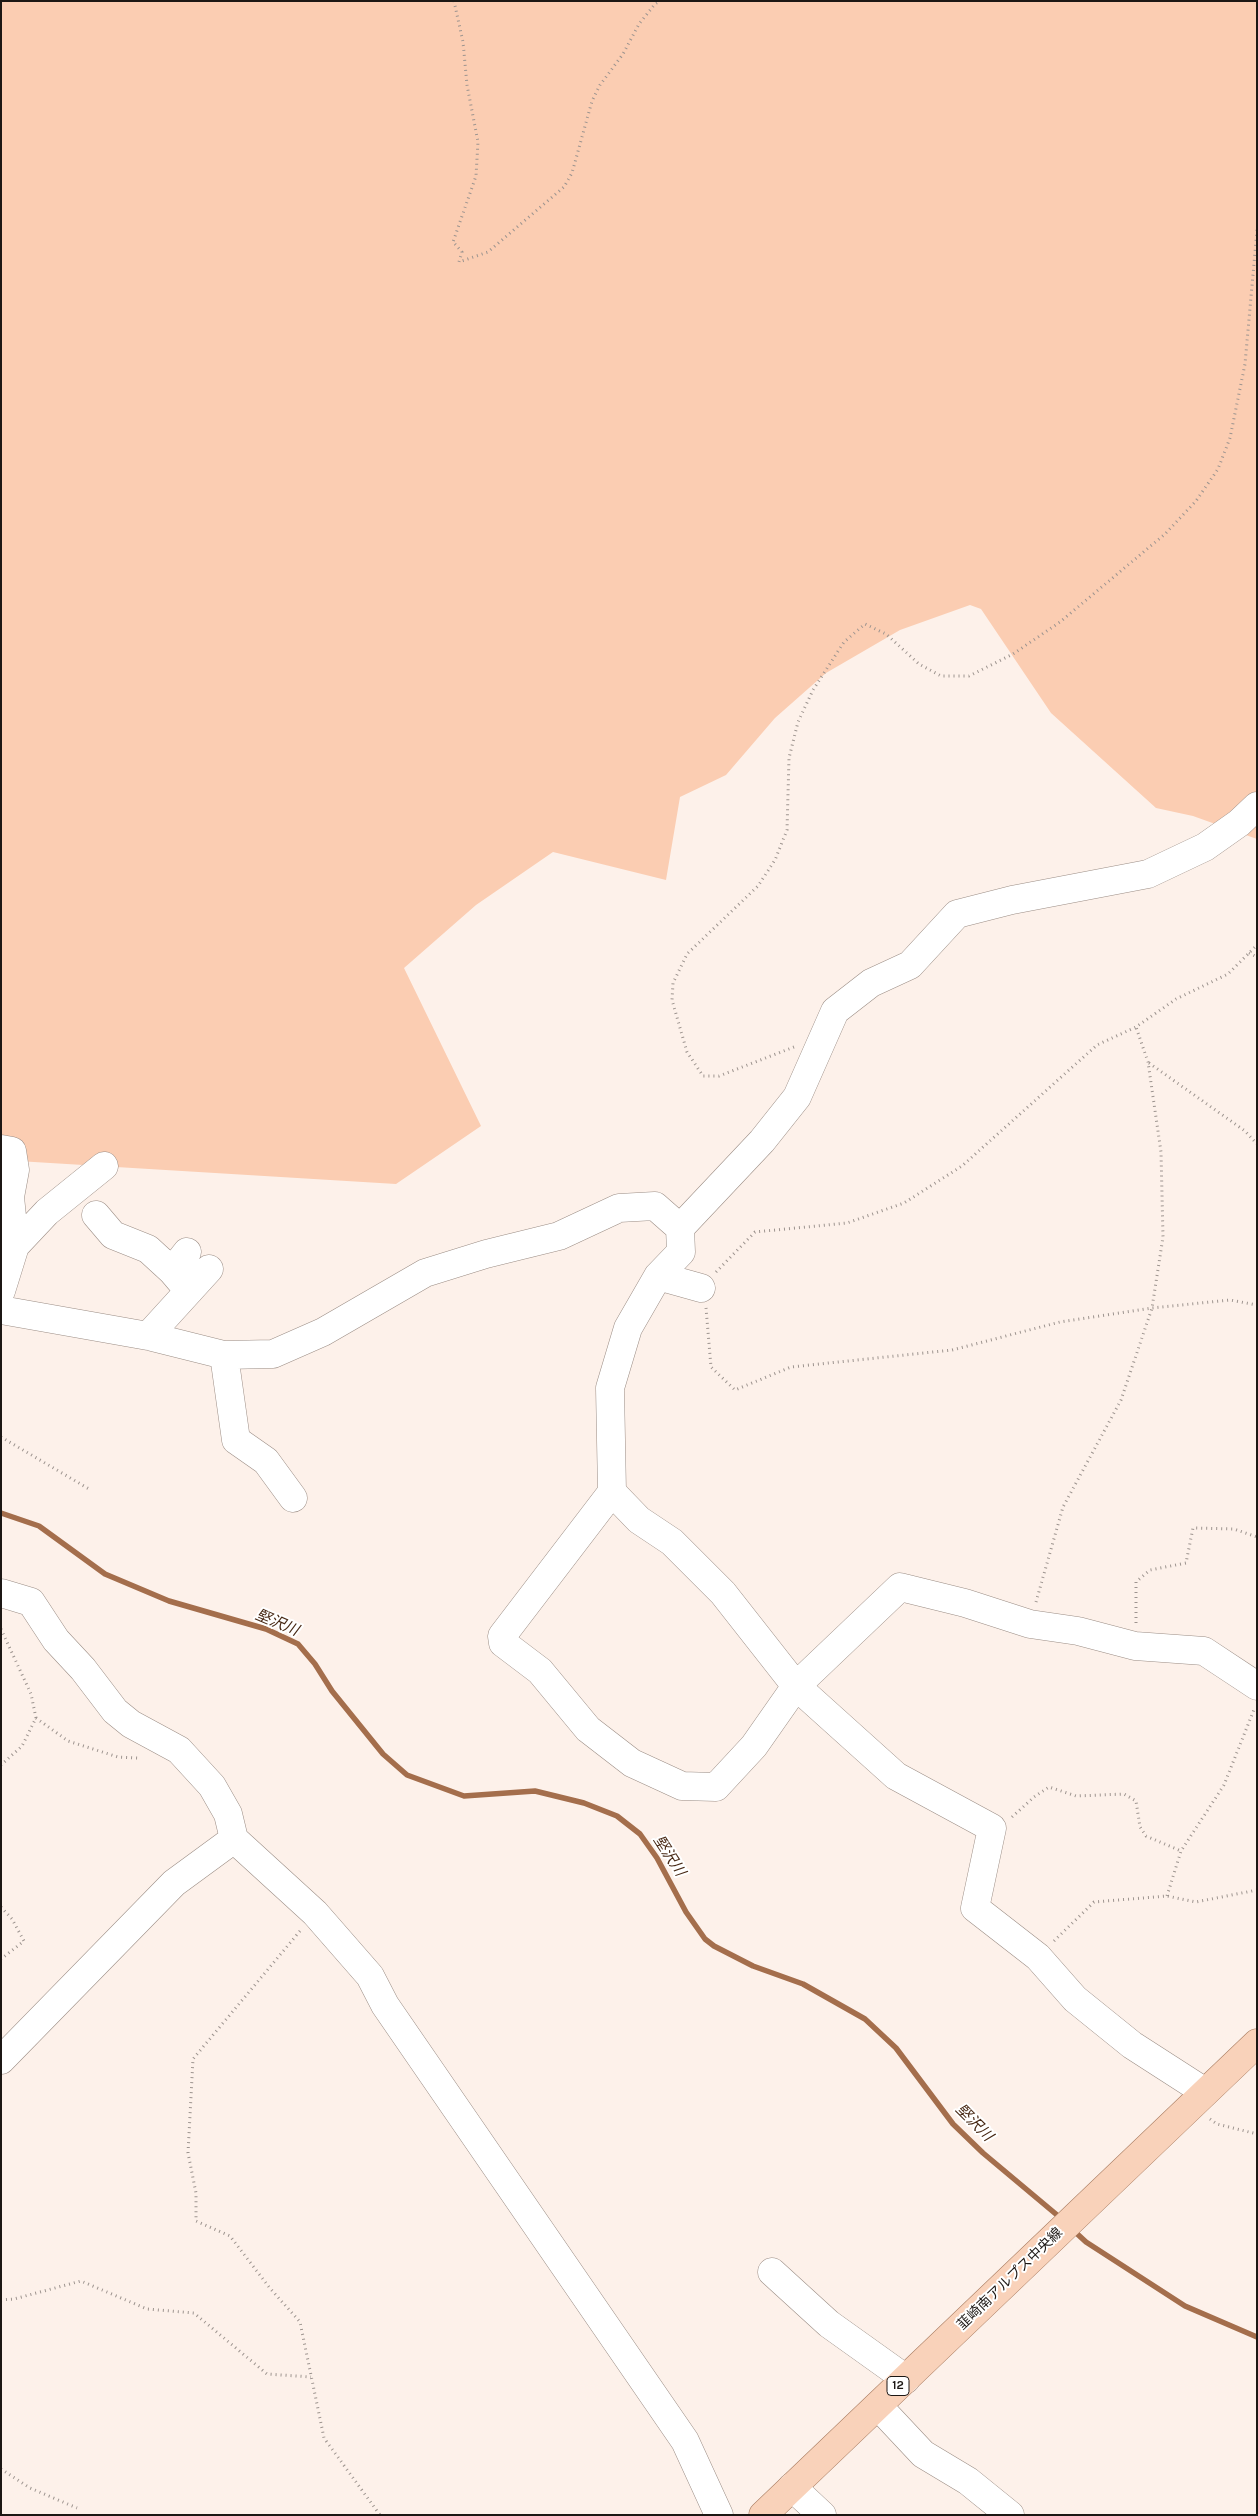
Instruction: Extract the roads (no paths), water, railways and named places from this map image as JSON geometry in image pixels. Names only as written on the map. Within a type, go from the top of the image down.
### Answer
[{"type":"main road","name":"韮崎南アルプス中央線","points":[[763,2515],[1257,2043]]},
{"type":"street","points":[[1257,806],[1239,823],[1205,847],[1148,874],[1012,900],[957,914],[910,965],[871,983],[835,1011],[822,1036],[797,1097],[762,1141],[680,1228],[681,1252],[658,1276],[628,1328],[610,1388],[612,1492],[502,1636],[503,1643],[540,1672],[588,1729],[632,1763],[682,1786],[716,1787],[754,1746],[796,1686],[900,1587],[966,1603],[1030,1624],[1078,1631],[1135,1646],[1204,1651],[1257,1686]]},
{"type":"street","points":[[1,1150],[12,1151],[15,1170],[10,1197],[15,1246],[1,1291]]},
{"type":"street","points":[[15,1246],[47,1212],[104,1166]]},
{"type":"street","points":[[1,1310],[148,1336],[224,1356],[273,1354],[323,1332],[425,1273],[486,1254],[560,1236],[619,1208],[655,1206],[680,1228]]},
{"type":"street","points":[[96,1215],[113,1235],[148,1249],[183,1271],[209,1269]]},
{"type":"street","points":[[148,1336],[183,1271]]},
{"type":"street","points":[[658,1276],[701,1288]]},
{"type":"street","points":[[224,1356],[236,1440],[266,1460],[293,1498]]},
{"type":"street","points":[[612,1492],[639,1520],[672,1542],[723,1593],[796,1686],[896,1776],[992,1828],[975,1908],[1038,1957],[1074,1999],[1198,2100]]},
{"type":"street","points":[[1,1593],[31,1602],[56,1640],[83,1669],[115,1711],[131,1724],[179,1750],[212,1786],[228,1814],[234,1839],[315,1913],[370,1976],[385,2005],[685,2441],[719,2515]]},
{"type":"street","points":[[1,2060],[174,1883],[234,1839]]},
{"type":"street","points":[[772,2272],[829,2324],[906,2379]]},
{"type":"street","points":[[878,2406],[923,2454],[968,2480],[1010,2515]]},
{"type":"street","points":[[792,2487],[822,2515]]},
{"type":"waterway","name":"堅沢川","points":[[1,1513],[39,1526],[105,1574],[169,1601],[266,1629],[298,1644],[315,1664],[332,1691],[383,1754],[407,1775],[464,1796],[535,1791],[584,1803],[617,1816],[640,1834],[657,1858],[686,1912],[705,1939],[714,1946],[753,1966],[803,1984],[865,2019],[896,2048],[953,2124],[983,2153],[1063,2220]]},
{"type":"waterway","name":"堅沢川","points":[[1073,2230],[1086,2242],[1185,2306],[1257,2337]]}]
